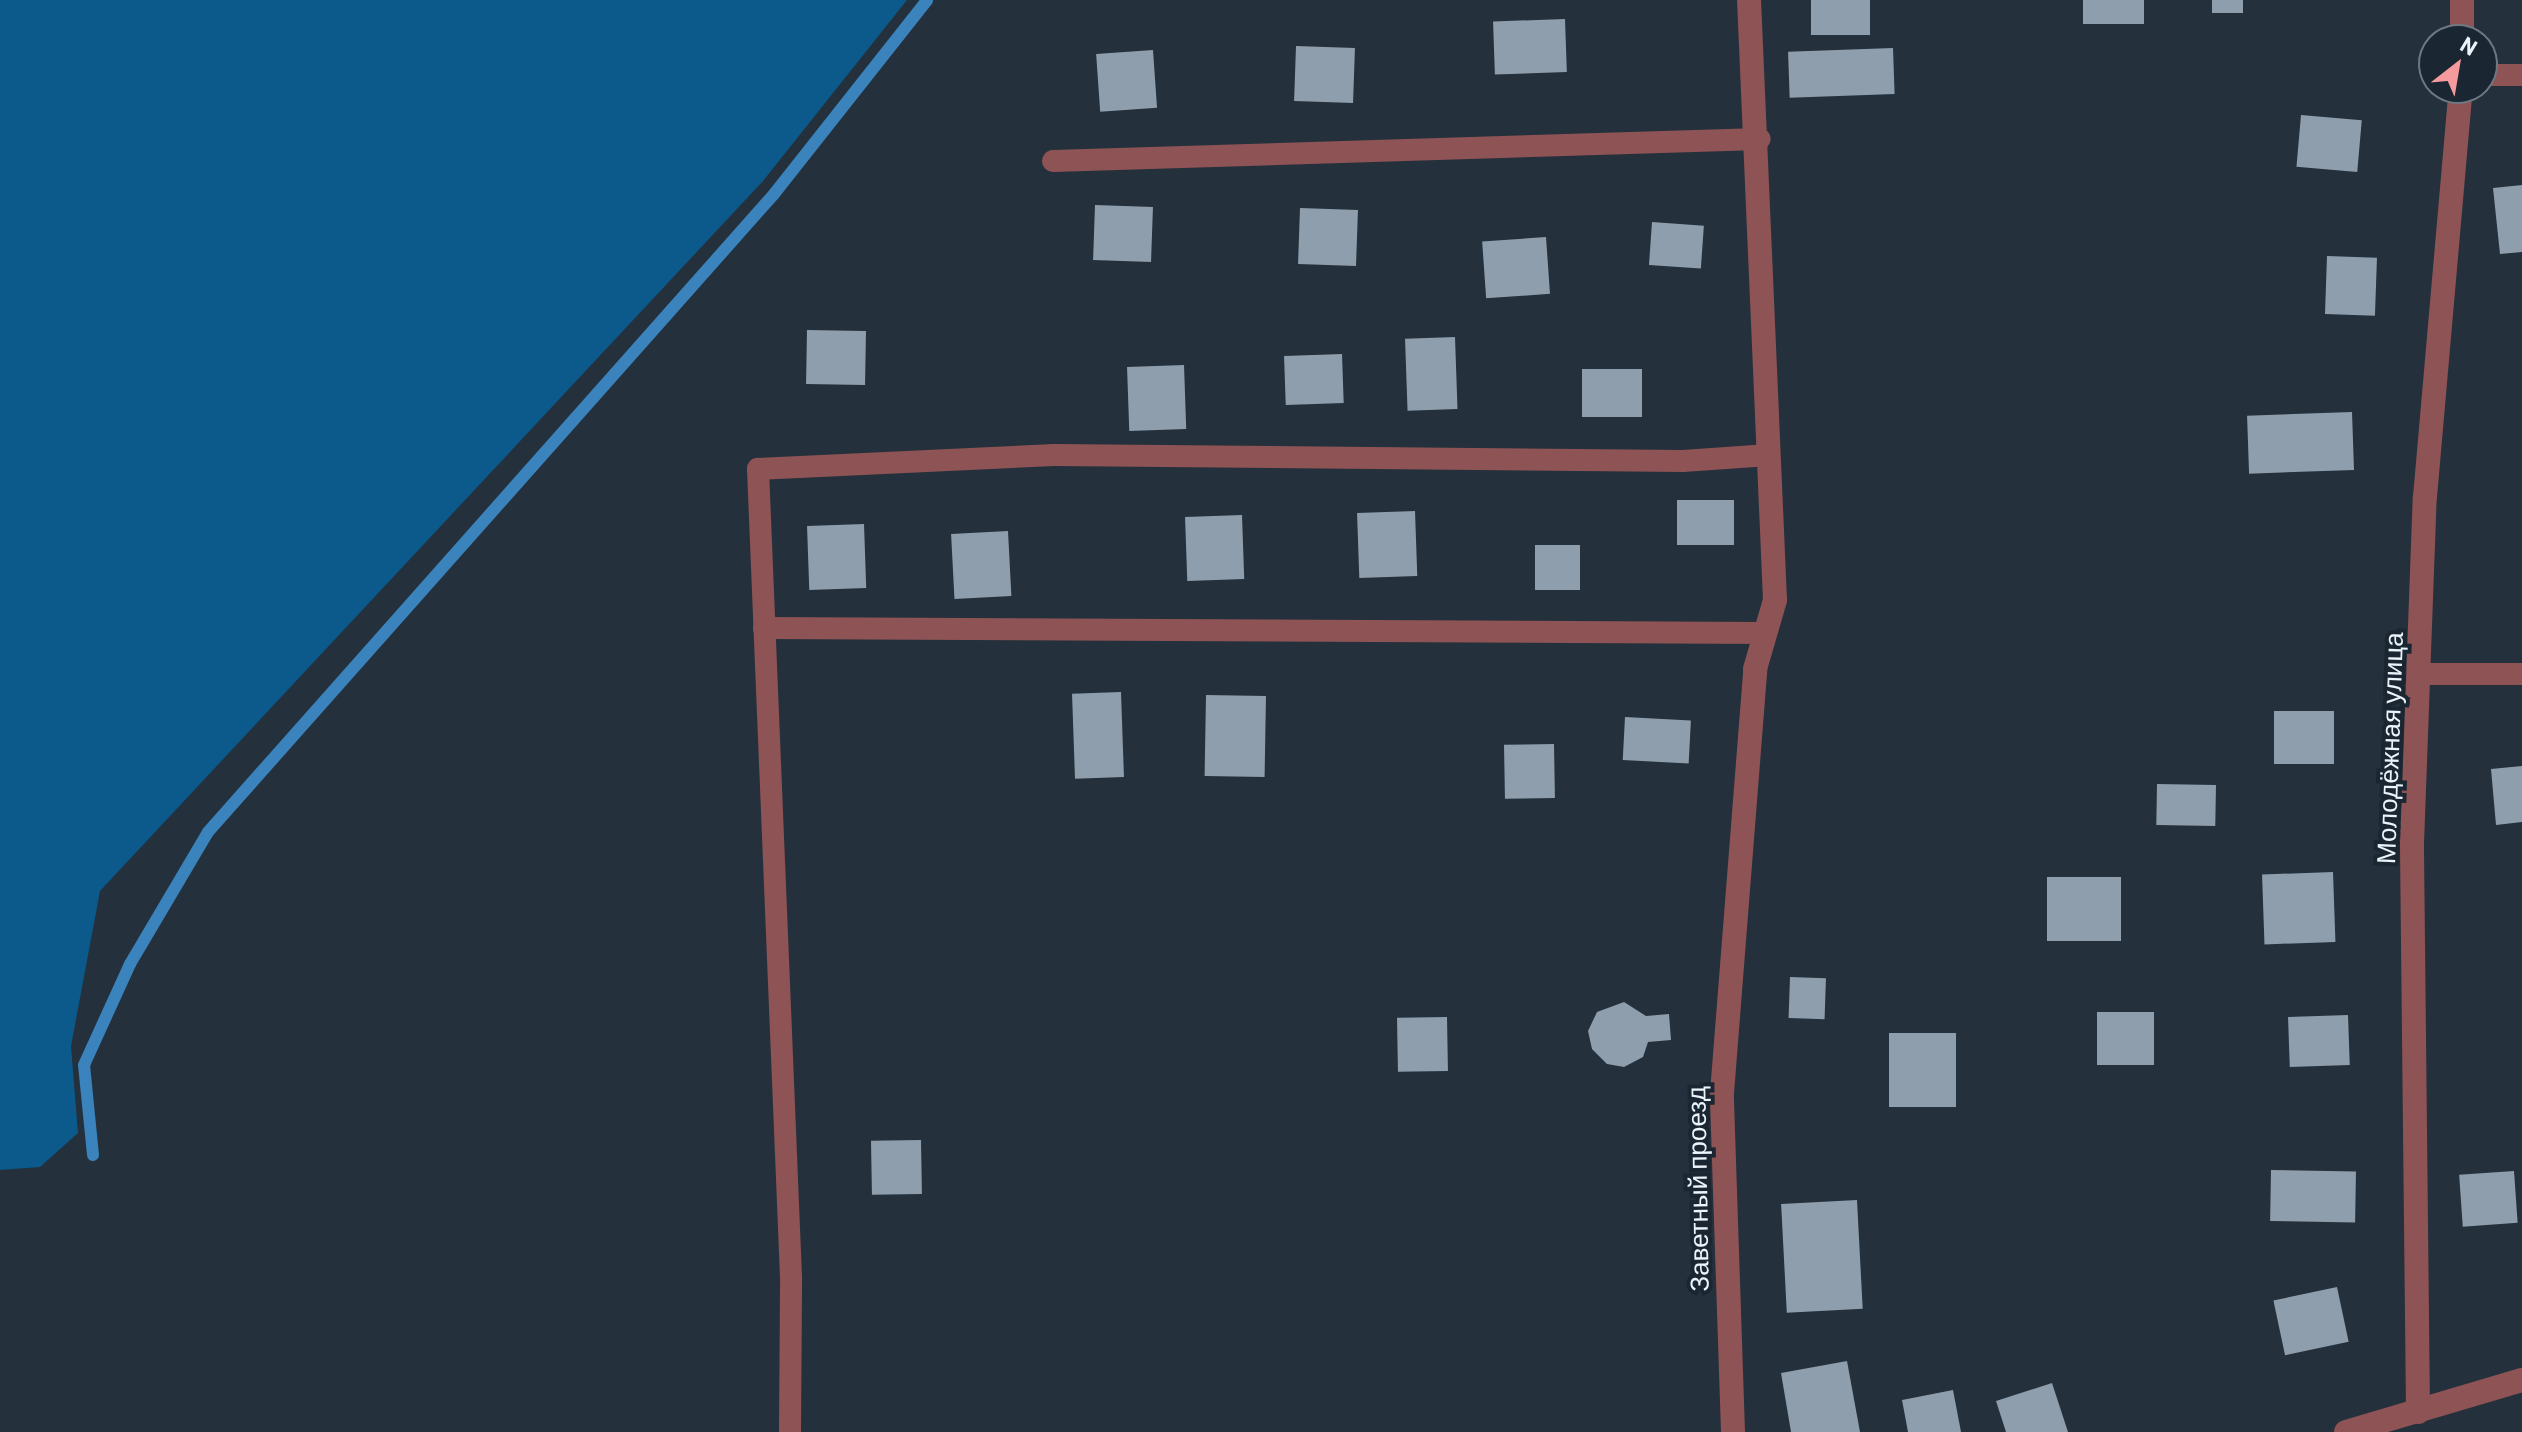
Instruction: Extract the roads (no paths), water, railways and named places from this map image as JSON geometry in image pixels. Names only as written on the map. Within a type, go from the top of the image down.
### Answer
[{"type":"street","name":"Заветный проезд","points":[[1733,1432],[1722,1107],[1737,945],[1755,669],[1775,600],[1754,208],[1760,139],[1749,0]]},
{"type":"street","points":[[2462,0],[2462,24]]},
{"type":"street","name":"Молодёжная улица","points":[[2418,1412],[2412,844],[2425,497],[2460,104]]},
{"type":"street","points":[[2346,1432],[2522,1380]]},
{"type":"lane","points":[[2498,75],[2522,75]]},
{"type":"lane","points":[[1053,161],[1760,139]]},
{"type":"lane","points":[[790,1432],[791,1277],[758,469],[1054,455],[1683,461],[1769,455]]},
{"type":"lane","points":[[764,628],[1765,633]]},
{"type":"lane","points":[[2418,674],[2522,674]]},
{"type":"waterway","points":[[93,1155],[84,1065],[130,964],[208,832],[774,194],[927,0]]}]
